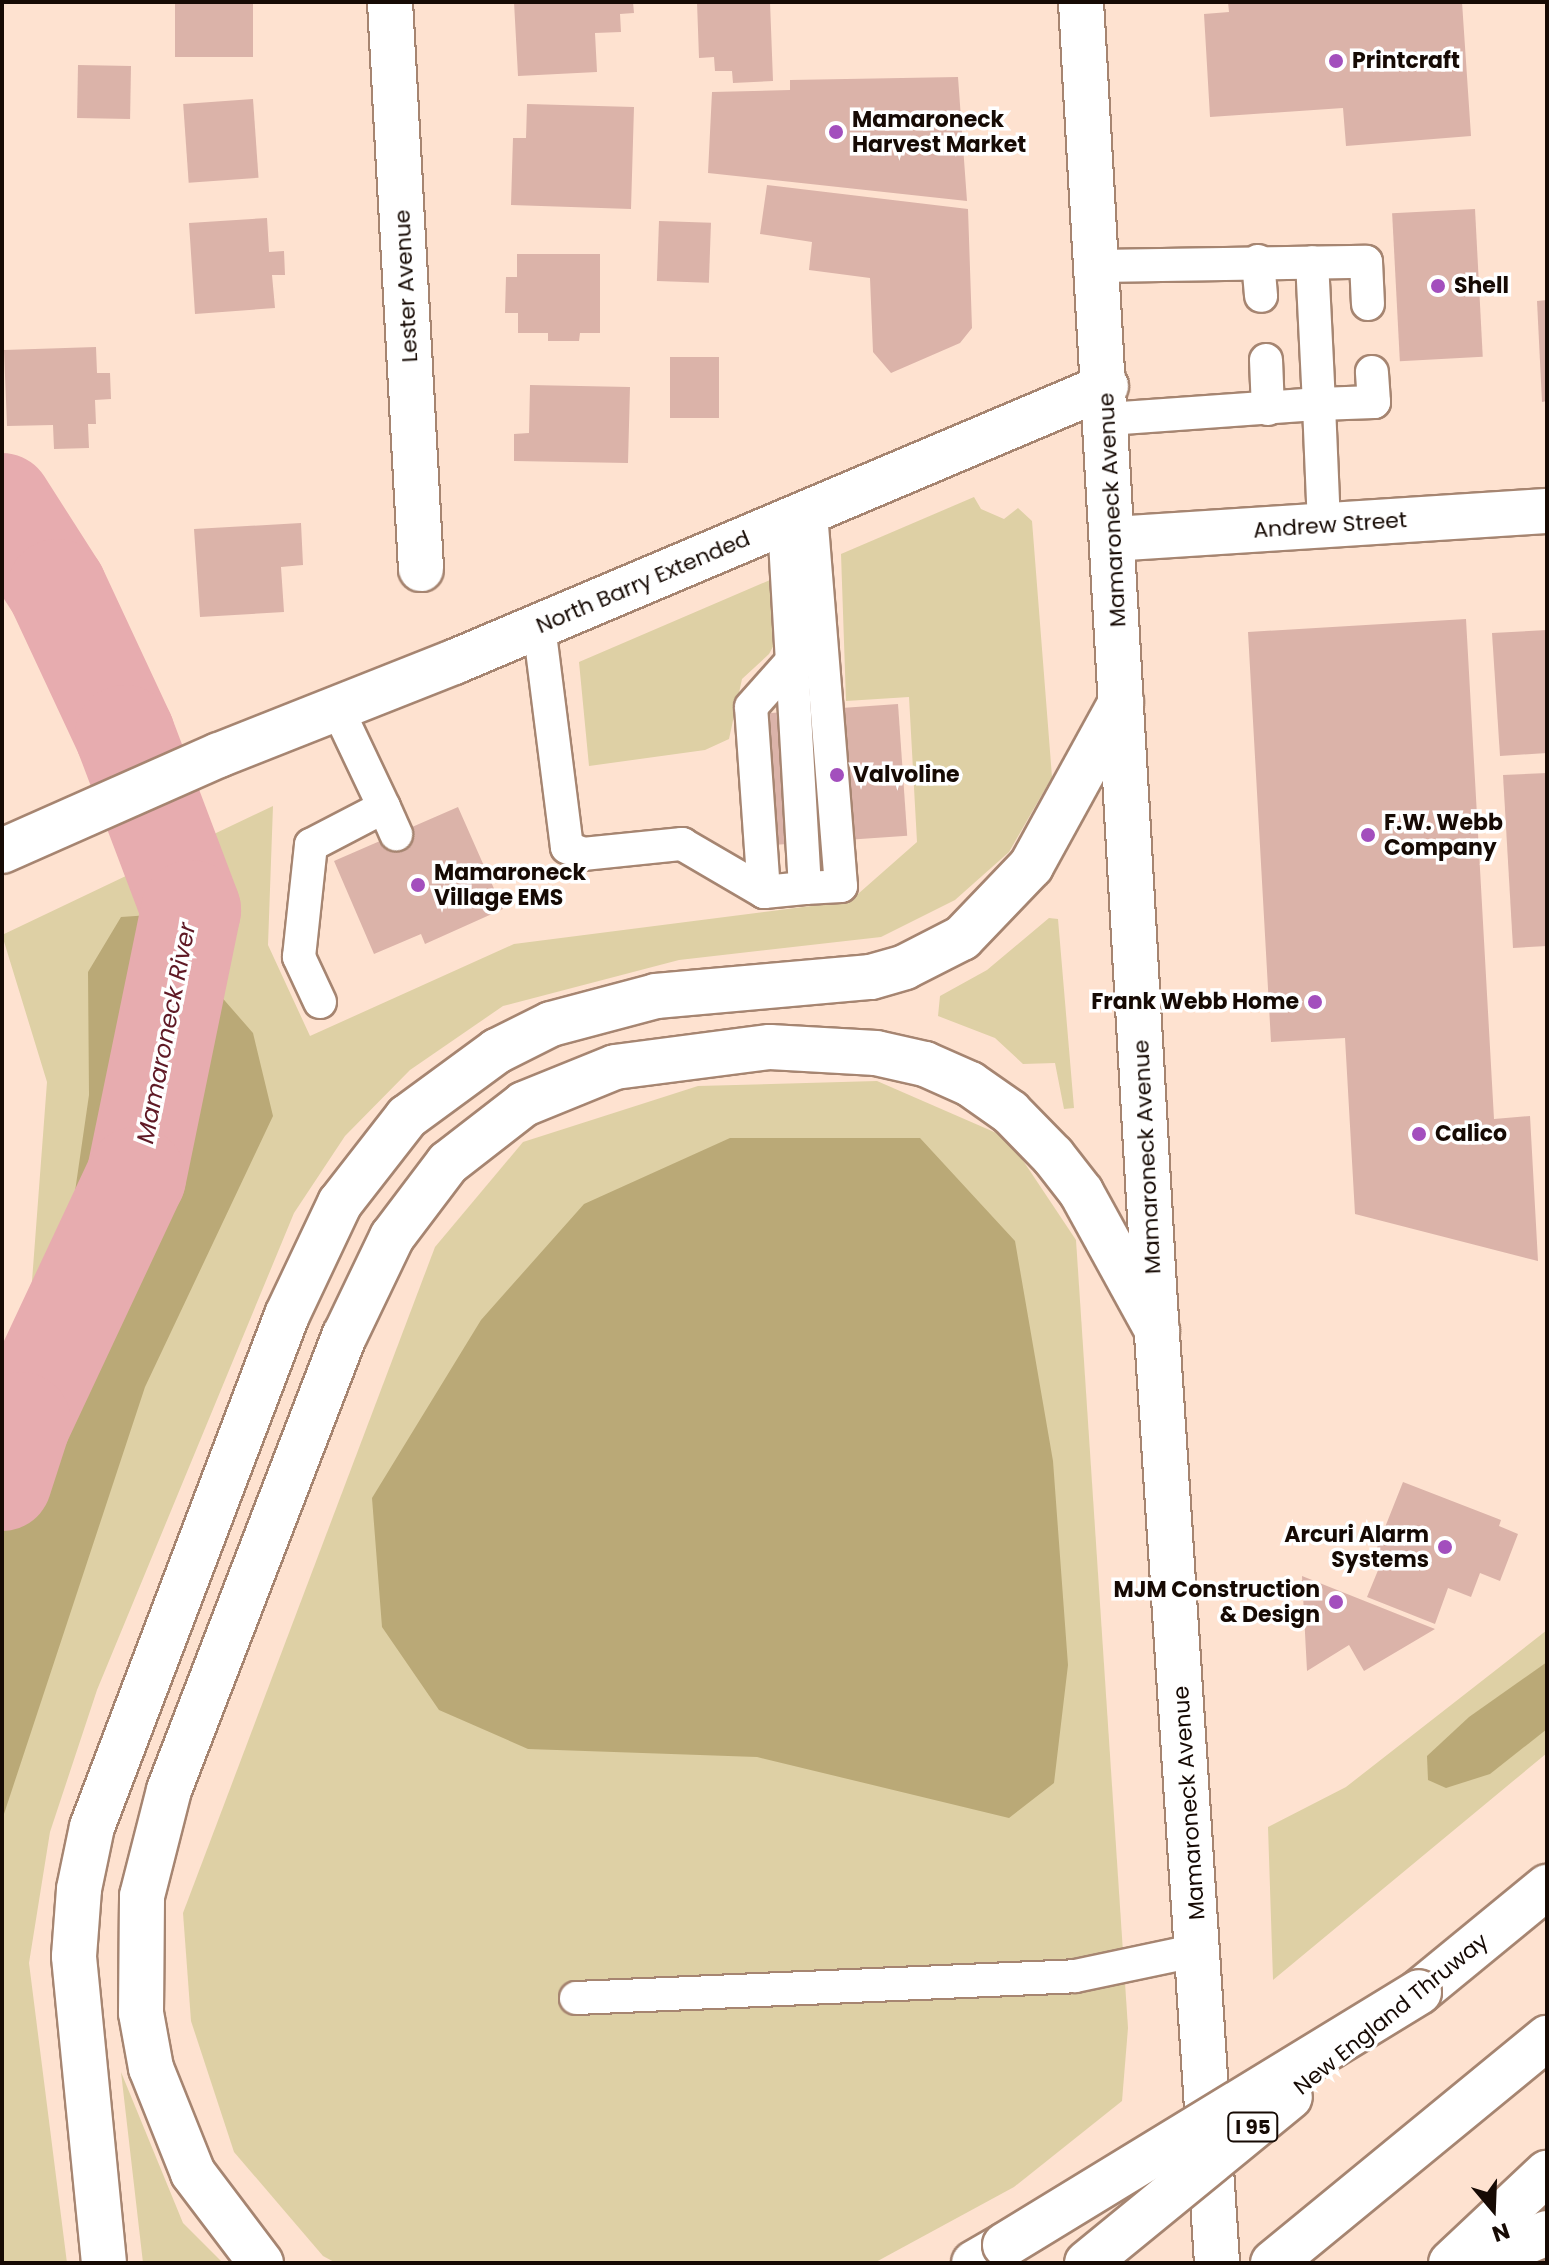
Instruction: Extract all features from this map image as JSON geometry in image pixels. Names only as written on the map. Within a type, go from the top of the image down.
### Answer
[{"type":"main road","name":"Lester Avenue","points":[[390,2],[421,569]]},
{"type":"main road","name":"Mamaroneck Avenue","points":[[1081,2],[1107,402],[1157,1330],[1217,2263]]},
{"type":"main road","name":"North Barry Extended","points":[[2,851],[219,755],[539,626],[798,516],[1107,402]]},
{"type":"main road","name":"Andrew Street","points":[[1113,539],[1547,511]]},
{"type":"main road","points":[[104,2263],[74,1956],[79,1889],[92,1827],[287,1315],[340,1203],[407,1117],[449,1082],[551,1024],[656,996],[871,977],[905,967],[962,938],[1031,866],[1121,702]]},
{"type":"main road","points":[[261,2263],[193,2173],[151,2068],[141,2013],[142,1896],[153,1839],[187,1739],[345,1335],[392,1237],[448,1163],[524,1104],[569,1082],[652,1059],[731,1049],[824,1047],[925,1064],[970,1084],[1010,1112],[1053,1156],[1081,1192],[1157,1330]]},
{"type":"main road","name":"New England Thruway","points":[[1087,2263],[1547,1887]]},
{"type":"main road","points":[[989,2254],[1419,1992]]},
{"type":"main road","points":[[1273,2263],[1547,2038]]},
{"type":"main road","points":[[1451,2263],[1547,2173]]},
{"type":"main road","points":[[1476,2263],[1547,2233]]},
{"type":"lane","points":[[1258,261],[1261,296]]},
{"type":"lane","points":[[1099,266],[1258,261],[1366,262],[1368,304]]},
{"type":"lane","points":[[1312,262],[1324,525]]},
{"type":"lane","points":[[1266,360],[1268,409]]},
{"type":"lane","points":[[1107,402],[1268,409],[1374,402],[1372,372]]},
{"type":"lane","points":[[798,516],[792,661],[805,888]]},
{"type":"lane","points":[[539,626],[567,847],[583,854],[682,844],[764,892],[841,886],[798,516]]},
{"type":"lane","points":[[764,892],[751,707],[792,661]]},
{"type":"lane","points":[[320,1002],[299,957],[311,845],[390,821],[337,708]]},
{"type":"lane","points":[[576,1998],[1075,1976],[1198,1950]]},
{"type":"shaded area","points":[[974,497],[981,509],[1004,519],[1018,508],[1032,521],[1052,777],[1009,852],[955,900],[881,937],[679,960],[503,1006],[410,1070],[345,1136],[294,1213],[97,1690],[50,1832],[29,1963],[67,2263],[2,2263],[2,1418],[28,1334],[47,1082],[2,935],[273,806],[268,945],[310,1036],[514,944],[850,901],[917,842],[909,697],[846,701],[841,554]]},
{"type":"shaded area","points":[[770,580],[781,632],[769,654],[742,679],[729,739],[705,750],[589,766],[579,662]]},
{"type":"shaded area","points":[[150,915],[253,1033],[273,1116],[145,1387],[2,1820],[2,1456],[71,1219],[89,1095],[88,972],[121,917]]},
{"type":"shaded area","points":[[1049,918],[1058,919],[1074,1108],[1064,1109],[1055,1063],[1023,1064],[995,1038],[938,1016],[940,996],[987,970]]},
{"type":"shaded area","points":[[877,1081],[1008,1138],[1076,1240],[1128,2028],[1122,2101],[1014,2187],[874,2263],[336,2263],[323,2256],[234,2152],[191,2021],[183,1913],[435,1247],[523,1142],[698,1086]]},
{"type":"shaded area","points":[[730,1138],[920,1138],[1015,1241],[1053,1461],[1068,1665],[1054,1783],[1009,1818],[757,1757],[528,1749],[439,1710],[382,1627],[372,1498],[481,1320],[584,1204]]},
{"type":"shaded area","points":[[1547,1630],[1547,1753],[1273,1980],[1268,1827],[1346,1787]]},
{"type":"shaded area","points":[[1547,1662],[1547,1729],[1490,1774],[1446,1788],[1428,1780],[1427,1756],[1469,1717]]},
{"type":"shaded area","points":[[121,2072],[183,2223],[223,2263],[143,2263]]},
{"type":"building","points":[[175,2],[253,2],[253,57],[175,57]]},
{"type":"building","points":[[514,2],[633,2],[634,13],[620,14],[621,32],[595,33],[597,72],[518,76]]},
{"type":"building","points":[[697,2],[770,2],[773,81],[733,83],[732,71],[715,71],[714,57],[699,58]]},
{"type":"building","name":"Printcraft","points":[[1228,2],[1462,2],[1471,136],[1346,146],[1343,108],[1210,117],[1204,14],[1229,12]]},
{"type":"building","points":[[78,65],[131,66],[130,119],[77,118]]},
{"type":"building","name":"Mamaroneck Harvest Market","points":[[958,77],[967,201],[708,173],[712,92],[790,90],[790,80]]},
{"type":"building","points":[[253,99],[259,178],[189,183],[183,104]]},
{"type":"building","points":[[527,104],[634,107],[631,209],[511,205],[513,138],[526,138]]},
{"type":"building","points":[[767,185],[968,209],[972,328],[960,343],[891,373],[873,352],[870,278],[809,270],[812,242],[760,234]]},
{"type":"building","name":"Shell","points":[[1475,209],[1483,357],[1400,361],[1392,213]]},
{"type":"building","points":[[267,218],[269,252],[284,251],[285,275],[272,275],[275,308],[195,314],[189,223]]},
{"type":"building","points":[[659,221],[711,223],[709,283],[657,281]]},
{"type":"building","points":[[517,254],[600,254],[600,333],[580,333],[579,341],[548,341],[548,333],[518,333],[518,313],[505,313],[506,277],[517,277]]},
{"type":"building","points":[[1547,300],[1547,401],[1542,402],[1537,301]]},
{"type":"building","points":[[96,347],[97,373],[110,373],[111,399],[95,400],[96,424],[88,424],[89,448],[54,449],[53,425],[7,426],[4,350]]},
{"type":"building","points":[[670,357],[719,357],[719,418],[670,418]]},
{"type":"building","points":[[530,385],[630,387],[628,463],[514,461],[514,434],[529,433]]},
{"type":"building","points":[[301,523],[303,565],[281,567],[284,612],[200,617],[194,529]]},
{"type":"building","name":"F.W. Webb Company","points":[[1466,619],[1494,1119],[1530,1116],[1538,1261],[1355,1214],[1345,1038],[1271,1042],[1248,632]]},
{"type":"building","points":[[1547,630],[1547,753],[1500,756],[1492,633]]},
{"type":"building","name":"Valvoline","points":[[898,704],[907,836],[777,845],[767,713]]},
{"type":"building","points":[[1547,773],[1547,946],[1513,948],[1503,775]]},
{"type":"building","name":"Mamaroneck Village EMS","points":[[458,807],[503,909],[425,944],[421,934],[374,954],[334,861]]},
{"type":"building","name":"Arcuri Alarm Systems","points":[[1403,1482],[1501,1520],[1499,1526],[1518,1534],[1500,1581],[1480,1573],[1471,1597],[1448,1588],[1435,1624],[1367,1597],[1381,1563],[1372,1560]]},
{"type":"building","name":"MJM Construction & Design","points":[[1302,1576],[1435,1629],[1364,1671],[1349,1645],[1307,1671]]},
{"type":"waterway","name":"Mamaroneck River","points":[[2,503],[57,589],[125,735],[191,910],[136,1177],[21,1422],[2,1481]]},
{"type":"place","name":"Printcraft","points":[[1336,61]]},
{"type":"place","name":"Mamaroneck Harvest Market","points":[[836,132]]},
{"type":"place","name":"Shell","points":[[1438,286]]},
{"type":"place","name":"Valvoline","points":[[837,775]]},
{"type":"place","name":"F.W. Webb Company","points":[[1368,835]]},
{"type":"place","name":"Mamaroneck Village EMS","points":[[418,885]]},
{"type":"place","name":"Frank Webb Home","points":[[1315,1002]]},
{"type":"place","name":"Calico","points":[[1419,1134]]},
{"type":"place","name":"Arcuri Alarm Systems","points":[[1445,1547]]},
{"type":"place","name":"MJM Construction & Design","points":[[1336,1602]]}]
